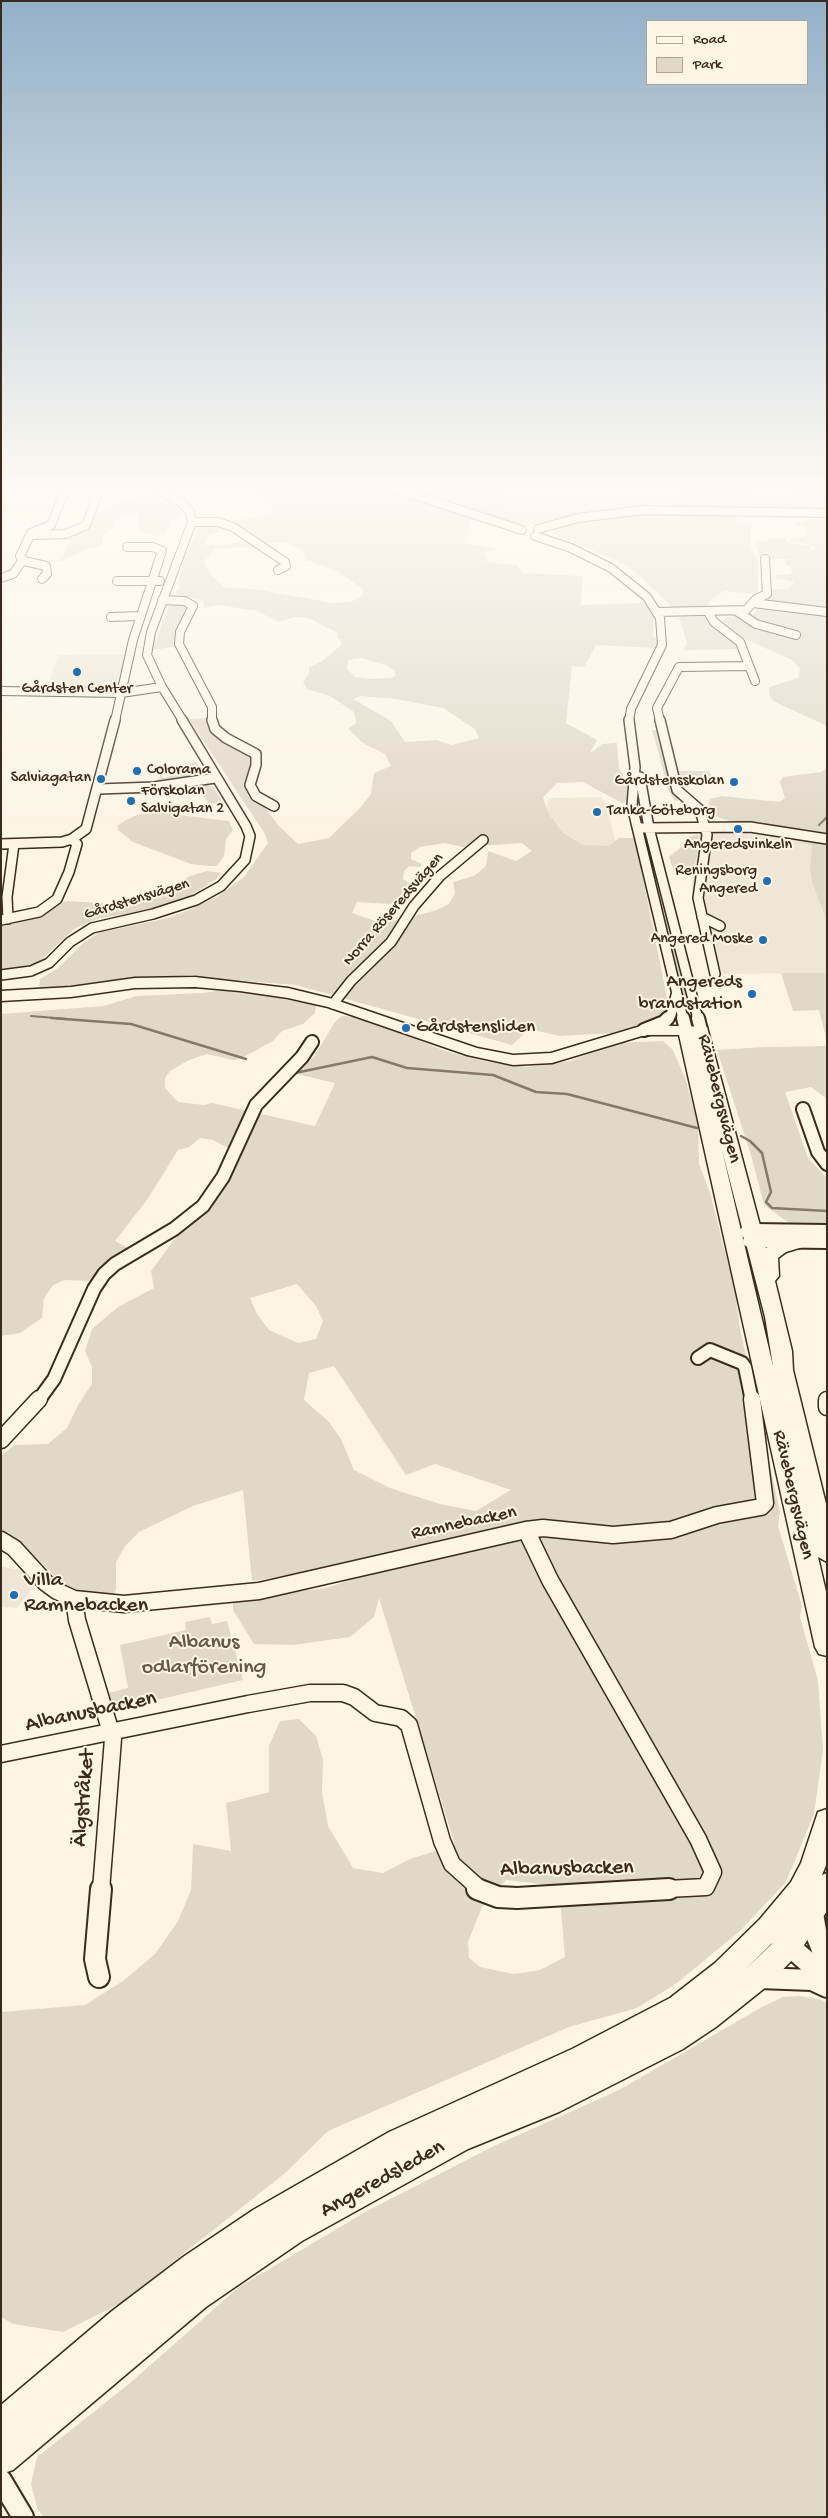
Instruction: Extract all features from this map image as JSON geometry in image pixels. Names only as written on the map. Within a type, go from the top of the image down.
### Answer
[{"type":"highway","points":[[1,996],[51,994],[135,983],[228,984],[288,993],[333,1004],[472,1052],[512,1060],[552,1058],[644,1030],[694,1030]]},
{"type":"highway","points":[[1,1002],[71,997],[136,988],[146,984]]},
{"type":"highway","name":"Rävebergsvägen","points":[[694,1030],[695,1069],[746,1236],[768,1294],[782,1350],[783,1370],[827,1554]]},
{"type":"highway","name":"Rävebergsvägen","points":[[694,1030],[714,1090],[746,1236],[827,1647]]},
{"type":"highway","points":[[616,1037],[648,1037],[674,1040],[684,1048],[695,1069]]},
{"type":"highway","points":[[768,1294],[772,1287],[768,1258],[770,1254],[779,1248],[800,1242]]},
{"type":"highway","points":[[779,1936],[813,1866],[827,1820]]},
{"type":"highway","points":[[779,1936],[812,1912],[827,1885]]},
{"type":"highway","name":"Angeredsleden","points":[[10,2435],[195,2296],[291,2230],[458,2139],[549,2102],[673,2040],[706,2018],[756,1978],[779,1936]]},
{"type":"highway","name":"Angeredsleden","points":[[10,2435],[123,2322],[194,2268],[264,2221],[398,2142],[582,2060],[680,2007],[725,1972],[779,1936]]},
{"type":"street","points":[[1,844],[51,844],[72,839],[86,830],[99,789],[123,678],[144,606]]},
{"type":"street","name":"Gårdstensvägen","points":[[1,975],[18,974],[41,967],[54,959],[80,934],[92,928],[170,910],[203,896],[233,875],[245,860],[250,836],[246,826],[215,778],[162,688],[147,655],[151,632],[160,606]]},
{"type":"street","points":[[192,606],[178,638],[182,653],[212,707],[212,721],[215,729],[226,738],[256,754],[256,765],[250,785],[256,796],[274,806]]},
{"type":"street","name":"Rävebergsvägen","points":[[654,606],[659,612],[668,634],[665,653],[640,708],[634,735],[649,828],[694,1030]]},
{"type":"street","points":[[659,612],[738,612],[746,610],[750,606]]},
{"type":"street","points":[[774,606],[827,612]]},
{"type":"street","name":"Rävebergsvägen","points":[[659,612],[663,634],[662,645],[631,709],[629,720],[635,767],[632,806],[677,993],[694,1030]]},
{"type":"street","points":[[708,612],[714,622],[740,642],[754,681]]},
{"type":"street","points":[[738,612],[756,624],[796,635]]},
{"type":"street","points":[[111,617],[140,616]]},
{"type":"street","points":[[715,974],[698,898],[709,828],[696,804],[679,794],[677,790],[658,704],[679,667],[749,666]]},
{"type":"street","points":[[1,691],[121,693],[162,688]]},
{"type":"street","points":[[99,789],[154,787],[215,778]]},
{"type":"street","points":[[636,828],[757,829],[827,839]]},
{"type":"street","points":[[14,844],[5,920],[39,912],[57,899],[69,872],[77,844],[72,839]]},
{"type":"street","name":"Norra Röseredsvägen","points":[[333,1004],[351,982],[391,942],[414,906],[440,876],[483,840]]},
{"type":"street","points":[[702,917],[720,926]]},
{"type":"street","points":[[644,1030],[664,1022],[671,1014],[677,993]]},
{"type":"street","points":[[1,1440],[30,1411],[54,1380],[94,1289],[104,1274],[115,1264],[174,1229],[203,1206],[223,1177],[256,1106],[272,1086],[302,1057],[312,1042]]},
{"type":"street","points":[[803,1109],[818,1152],[827,1164]]},
{"type":"street","points":[[746,1236],[827,1231]]},
{"type":"street","points":[[746,1236],[800,1242],[827,1242]]},
{"type":"street","name":"Ramnebacken","points":[[1,1540],[14,1548],[50,1587],[74,1599],[124,1604],[259,1591],[526,1530],[542,1528],[613,1534],[639,1534],[671,1530],[717,1515],[764,1506],[765,1498],[756,1424],[745,1367],[742,1363],[710,1350],[698,1358]]},
{"type":"street","points":[[827,1400],[827,1407]]},
{"type":"street","name":"Albanusbacken","points":[[1,1754],[310,1693],[343,1693],[354,1697],[375,1713],[401,1718],[409,1725],[442,1841],[452,1864],[477,1889],[498,1897],[517,1898],[706,1887],[714,1872],[698,1839],[550,1580],[526,1530]]},
{"type":"street","name":"Älgstråket","points":[[74,1599],[73,1604],[77,1620],[112,1731],[110,1782],[95,1959],[99,1977]]},
{"type":"street","points":[[812,1912],[817,1937],[827,1963]]},
{"type":"street","points":[[779,1936],[827,1979]]},
{"type":"street","points":[[756,1978],[804,1979],[827,1987]]},
{"type":"street","points":[[1,2480],[23,2517]]},
{"type":"shaded area","points":[[125,654],[117,690],[46,692],[58,655]]},
{"type":"shaded area","points":[[601,797],[607,804],[616,846],[579,846],[559,831],[545,813],[549,798]]},
{"type":"shaded area","points":[[715,832],[792,837],[795,840],[812,846],[810,868],[812,882],[827,922],[827,973],[711,974],[698,924],[692,891],[692,874],[698,853],[698,835]]},
{"type":"shaded area","name":"Villa Ramnebacken","points":[[1,1566],[13,1569],[27,1568],[37,1583],[17,1608],[1,1607]]},
{"type":"green space","points":[[169,606],[185,606],[187,608],[174,635],[174,647],[152,650]]},
{"type":"green space","points":[[204,606],[216,606],[204,608]]},
{"type":"green space","points":[[222,606],[647,606],[654,616],[653,635],[657,641],[657,646],[654,648],[596,645],[584,667],[572,666],[566,723],[597,740],[590,753],[602,744],[617,743],[619,768],[631,789],[627,797],[629,802],[622,803],[583,782],[557,783],[543,797],[548,813],[563,833],[582,845],[609,846],[619,838],[635,838],[669,1008],[660,1018],[612,1033],[560,1036],[529,1029],[512,1045],[296,985],[219,979],[162,978],[39,992],[40,979],[58,968],[82,944],[98,933],[168,918],[218,896],[244,877],[268,843],[265,834],[189,719],[208,718],[211,728],[252,755],[246,779],[250,797],[264,806],[278,825],[298,844],[329,838],[361,807],[371,794],[374,773],[391,766],[385,754],[363,743],[348,729],[356,723],[354,712],[330,696],[307,689],[303,682],[309,674],[309,667],[321,662],[339,647],[342,642],[337,637],[338,633],[308,618],[295,617],[279,622],[257,611]],"holes":[[[362,658],[386,665],[394,670],[396,675],[391,678],[372,679],[355,677],[347,669],[348,660]],[[361,696],[396,699],[443,708],[475,729],[479,738],[452,745],[436,740],[405,742],[391,721],[353,699]],[[445,843],[463,847],[522,843],[532,851],[516,861],[488,851],[486,866],[474,876],[453,882],[455,893],[449,904],[437,910],[399,920],[375,921],[352,913],[357,902],[390,904],[406,898],[413,891],[411,884],[403,879],[404,871],[409,866],[420,867],[422,864],[411,859],[411,853],[420,847]]]},
{"type":"green space","points":[[670,606],[708,606],[707,608],[674,609]]},
{"type":"green space","points":[[762,606],[827,606],[827,726],[773,701],[769,694],[769,687],[798,678],[800,668],[792,660],[743,638],[722,621],[728,617],[752,614]]},
{"type":"green space","points":[[706,616],[709,622],[738,643],[740,649],[683,650],[687,643],[679,617]]},
{"type":"green space","points":[[652,730],[660,730],[683,800],[675,801],[669,792]]},
{"type":"green space","points":[[196,762],[204,771],[201,776],[162,783],[157,780],[161,776],[164,778],[179,774],[186,764]]},
{"type":"green space","points":[[827,768],[827,837],[734,823],[715,816],[708,807],[710,799],[722,796],[779,802],[785,798],[780,782],[783,777],[821,772]]},
{"type":"green space","points":[[678,771],[710,771],[712,779],[680,779]]},
{"type":"green space","points":[[205,784],[213,787],[223,803],[209,804],[203,796],[195,794],[101,794]]},
{"type":"green space","points":[[154,812],[229,821],[233,830],[226,839],[224,856],[220,862],[216,866],[191,864],[133,842],[118,830],[117,826],[126,820],[137,815]]},
{"type":"green space","points":[[698,835],[698,853],[692,874],[674,872],[669,857],[683,846],[688,837]]},
{"type":"green space","points":[[789,838],[827,843],[827,922],[812,882],[810,868],[812,846]]},
{"type":"green space","points":[[650,861],[653,861],[687,994],[692,1017],[690,1023],[688,1022]]},
{"type":"green space","points":[[207,871],[222,873],[215,880],[187,898],[157,910],[100,918],[87,923],[74,929],[40,961],[16,969],[1,970],[1,922],[67,901],[113,904],[147,898],[168,890],[190,876]]},
{"type":"green space","points":[[781,973],[827,973],[827,1041],[819,1010],[793,1011]]},
{"type":"green space","points":[[229,989],[316,1005],[315,1013],[303,1024],[282,1031],[273,1041],[240,1059],[233,1060],[207,1054],[189,1060],[170,1071],[165,1078],[165,1088],[178,1102],[204,1105],[212,1103],[315,1126],[335,1083],[297,1074],[315,1055],[335,1022],[342,1016],[355,1017],[380,1025],[448,1052],[488,1062],[527,1067],[570,1061],[617,1043],[663,1041],[673,1050],[685,1078],[698,1123],[699,1164],[710,1193],[735,1291],[740,1329],[780,1512],[778,1526],[802,1606],[800,1617],[818,1681],[823,1750],[814,1814],[786,1882],[740,1931],[677,1983],[637,2008],[569,2027],[328,2131],[284,2174],[121,2303],[63,2332],[13,2324],[1,2317],[1,2012],[85,2005],[123,1981],[155,1954],[178,1921],[191,1890],[193,1844],[231,1851],[226,1803],[269,1792],[269,1746],[280,1721],[299,1719],[316,1736],[323,1760],[322,1792],[328,1826],[353,1868],[383,1873],[410,1859],[455,1845],[379,1598],[374,1617],[350,1637],[293,1645],[254,1644],[233,1610],[233,1598],[326,1588],[365,1575],[361,1564],[252,1581],[243,1490],[193,1506],[139,1532],[125,1546],[116,1562],[116,1590],[112,1596],[79,1591],[61,1582],[17,1539],[1,1532],[1,1456],[14,1445],[48,1444],[67,1428],[78,1405],[92,1384],[92,1367],[85,1351],[92,1329],[118,1307],[154,1288],[151,1271],[173,1241],[218,1198],[227,1181],[230,1149],[213,1140],[200,1138],[189,1147],[178,1150],[147,1200],[115,1241],[128,1248],[112,1260],[93,1281],[65,1280],[53,1285],[44,1298],[42,1318],[20,1333],[1,1336],[1,1014],[103,1006],[137,996],[203,993]],"holes":[[[297,1284],[316,1306],[323,1321],[316,1339],[298,1343],[269,1330],[257,1314],[250,1298]],[[334,1366],[406,1475],[435,1464],[511,1490],[476,1511],[440,1504],[390,1488],[354,1470],[341,1439],[329,1422],[304,1400],[309,1373]],[[506,1880],[559,1886],[565,1957],[540,1970],[514,1974],[480,1967],[469,1958],[468,1942],[482,1907]]]},
{"type":"green space","points":[[827,1046],[827,1099],[811,1087],[785,1092],[808,1158],[827,1178],[827,1224],[792,1225],[764,1205],[751,1155],[717,1050]]},
{"type":"green space","name":"Albanus odlarförening","points":[[210,1617],[212,1624],[227,1621],[243,1680],[113,1710],[108,1693],[128,1688],[120,1645],[186,1630],[185,1622]]},
{"type":"green space","points":[[799,1996],[822,2000],[827,2003],[827,2517],[44,2517],[38,2510],[31,2484],[37,2457],[130,2383],[239,2287],[367,2211],[494,2146],[619,2090],[762,2007],[783,1997]]},
{"type":"waterway","points":[[819,825],[827,817]]},
{"type":"waterway","points":[[31,1016],[67,1019]]},
{"type":"waterway","points":[[51,1018],[131,1024],[246,1059]]},
{"type":"waterway","points":[[295,1073],[372,1057],[407,1068],[493,1075],[536,1092],[567,1094],[697,1128]]},
{"type":"waterway","points":[[741,1136],[750,1141],[762,1153],[771,1192],[766,1202],[772,1208],[827,1211]]},
{"type":"place","name":"Gårdsten Center","points":[[77,672]]},
{"type":"place","name":"Colorama","points":[[137,771]]},
{"type":"place","name":"Salviagatan","points":[[101,779]]},
{"type":"place","name":"Gårdstensskolan","points":[[734,782]]},
{"type":"place","name":"Förskolan Salvigatan 2","points":[[131,801]]},
{"type":"place","name":"Tanka-Göteborg","points":[[597,812]]},
{"type":"place","name":"Angeredsvinkeln","points":[[738,829]]},
{"type":"place","name":"Reningsborg Angered","points":[[767,881]]},
{"type":"place","name":"Angered Moske","points":[[763,940]]},
{"type":"place","name":"Angereds brandstation","points":[[752,994]]},
{"type":"place","name":"Gårdstensliden","points":[[406,1028]]},
{"type":"place","name":"Villa Ramnebacken","points":[[14,1595]]}]
